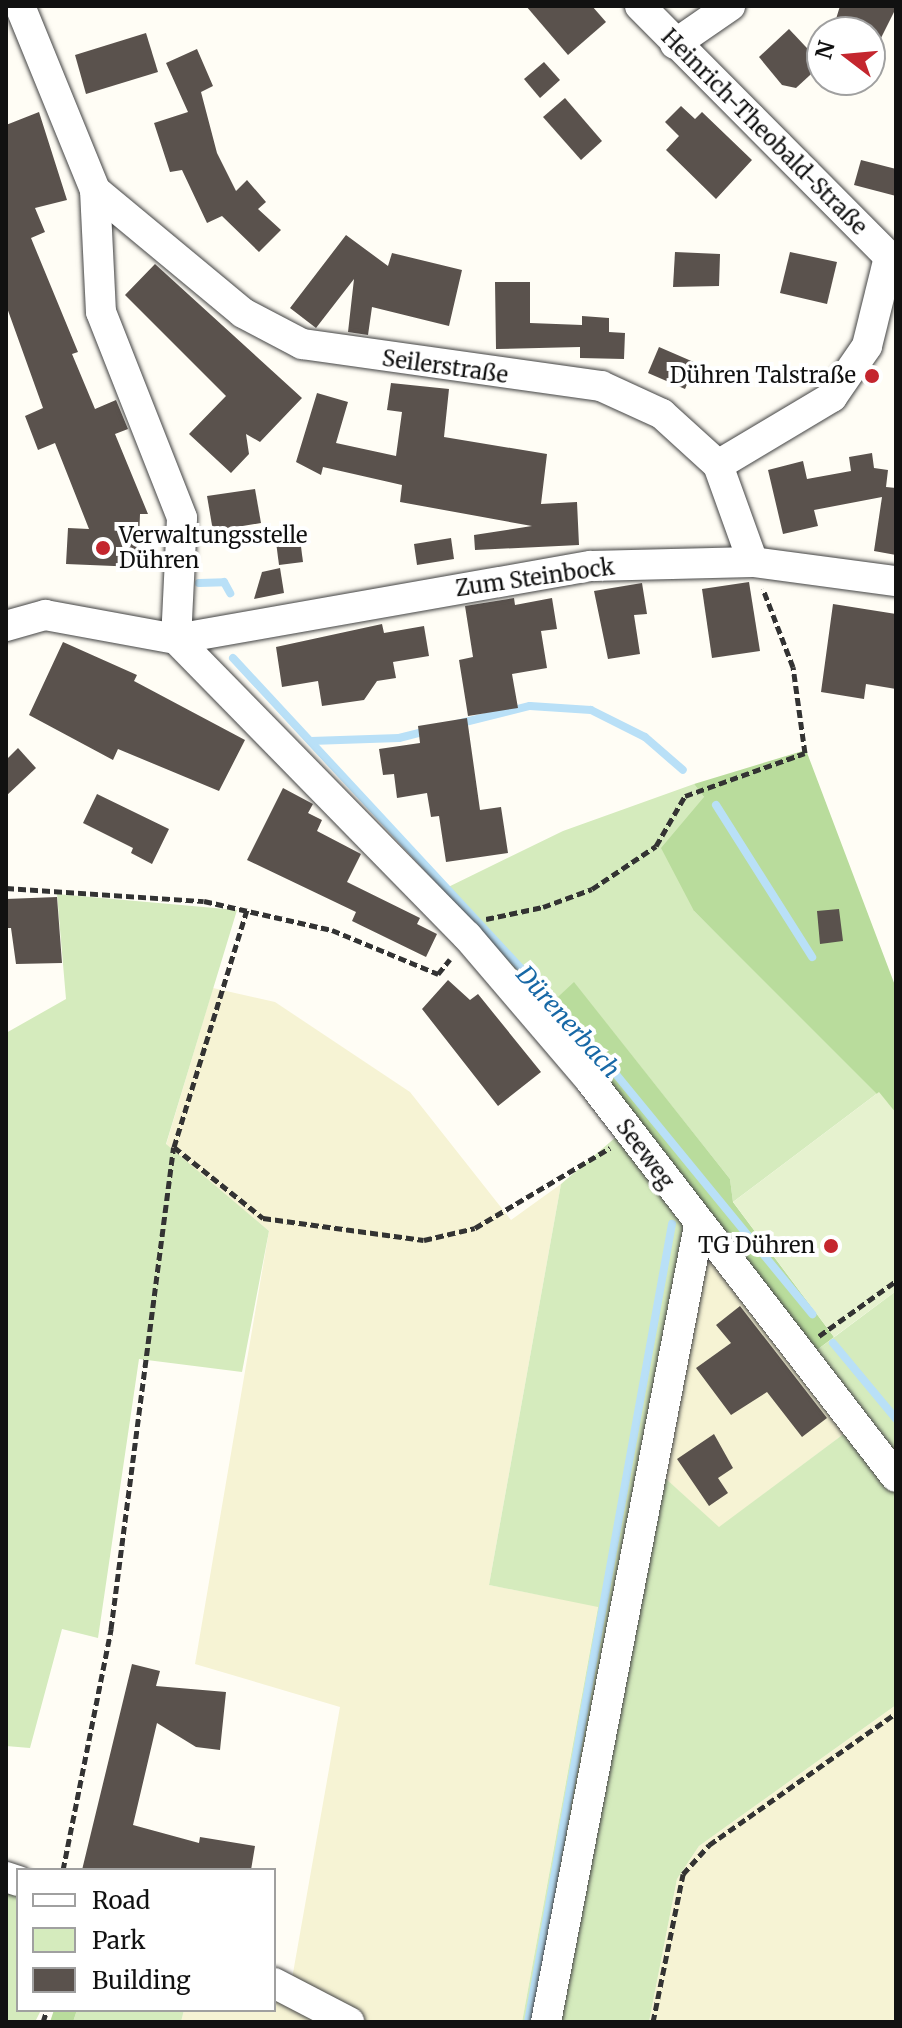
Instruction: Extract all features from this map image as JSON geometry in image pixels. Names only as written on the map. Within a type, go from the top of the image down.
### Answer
[{"type":"street","points":[[6,626],[45,615],[176,639],[182,518],[101,312],[95,190],[20,6]]},
{"type":"street","name":"Heinrich-Theobald-Straße","points":[[640,6],[892,257]]},
{"type":"street","points":[[675,44],[730,6]]},
{"type":"street","name":"Seilerstraße","points":[[95,190],[243,313],[302,344],[601,386],[662,414],[718,465],[753,562]]},
{"type":"street","points":[[718,465],[832,397],[867,346],[892,257]]},
{"type":"street","name":"Zum Steinbock","points":[[176,639],[591,566],[753,562],[896,581]]},
{"type":"street","name":"Seeweg","points":[[176,639],[477,926],[699,1225],[799,1348],[896,1477]]},
{"type":"street","points":[[546,2022],[699,1225]]},
{"type":"street","points":[[276,1984],[349,2022]]},
{"type":"path","points":[[6,888],[204,901],[247,909],[332,930],[438,974],[477,926],[592,889],[656,846],[685,796],[805,753],[793,667],[753,562]]},
{"type":"path","points":[[63,1868],[111,1629],[174,1147],[247,909]]},
{"type":"path","points":[[174,1147],[263,1218],[424,1240],[475,1228],[542,1193],[631,1134]]},
{"type":"path","points":[[799,1348],[896,1281]]},
{"type":"path","points":[[653,2022],[683,1874],[709,1845],[896,1713]]},
{"type":"shaded area","points":[[213,988],[275,1002],[410,1092],[511,1220],[561,1184],[489,1585],[598,1606],[522,2022],[181,2022],[184,2012],[276,2012],[276,1986],[290,1990],[340,1707],[195,1664],[269,1231],[166,1145]]},
{"type":"shaded area","points":[[691,1232],[865,1418],[719,1528],[643,1458]]},
{"type":"shaded area","points":[[896,1705],[896,2022],[649,2022],[677,1879],[699,1846]]},
{"type":"green space","points":[[806,750],[896,988],[896,1113],[694,911],[661,848],[704,797],[694,784]]},
{"type":"green space","points":[[694,784],[704,797],[694,911],[879,1092],[733,1202],[730,1179],[574,983],[531,1022],[436,893],[563,831]]},
{"type":"green space","points":[[57,894],[237,910],[166,1144],[269,1231],[242,1372],[139,1359],[98,1638],[62,1629],[30,1748],[6,1746],[6,1033],[66,999]]},
{"type":"green space","points":[[574,982],[730,1179],[733,1202],[834,1337],[813,1353],[531,1022]]},
{"type":"green space","name":"TG Dühren","points":[[879,1092],[896,1113],[896,1291],[834,1337],[733,1202]]},
{"type":"green space","points":[[616,1137],[691,1232],[643,1458],[719,1527],[865,1418],[813,1353],[896,1291],[896,1705],[699,1846],[677,1879],[649,2022],[522,2022],[598,1607],[489,1585],[561,1184]]},
{"type":"green space","points":[[6,1888],[16,1890],[16,2012],[40,2012],[35,2022],[6,2022]]},
{"type":"green space","points":[[53,2012],[76,2012],[73,2022],[50,2022]]},
{"type":"green space","points":[[76,2012],[184,2012],[181,2022],[73,2022]]},
{"type":"building","points":[[526,6],[592,6],[606,22],[568,55]]},
{"type":"building","points":[[840,6],[896,6],[886,28],[886,16],[837,16]]},
{"type":"building","points":[[789,29],[806,47],[806,79],[796,88],[782,85],[759,57]]},
{"type":"building","points":[[146,33],[158,72],[86,94],[75,55]]},
{"type":"building","points":[[197,49],[213,86],[201,92],[217,153],[236,191],[247,180],[266,202],[258,209],[281,230],[259,252],[222,216],[207,223],[182,170],[170,172],[154,123],[188,112],[166,63]]},
{"type":"building","points":[[544,62],[560,80],[540,98],[524,79]]},
{"type":"building","points":[[565,98],[602,141],[581,160],[543,117]]},
{"type":"building","points":[[681,106],[695,119],[702,112],[752,160],[716,199],[666,150],[679,136],[665,122]]},
{"type":"building","points":[[39,112],[67,200],[35,208],[45,232],[31,238],[78,352],[72,354],[95,409],[116,400],[128,429],[115,434],[148,514],[140,514],[138,567],[66,564],[68,528],[89,529],[55,443],[38,450],[25,416],[43,408],[6,305],[6,125]]},
{"type":"building","points":[[861,160],[896,169],[896,196],[854,185]]},
{"type":"building","points":[[346,235],[388,266],[392,253],[462,270],[449,326],[372,307],[368,335],[348,332],[354,279],[316,328],[290,308]]},
{"type":"building","points":[[675,252],[720,254],[719,286],[673,287]]},
{"type":"building","points":[[790,252],[837,262],[827,304],[780,293]]},
{"type":"building","points":[[155,264],[302,398],[260,442],[246,434],[249,454],[231,473],[189,434],[226,396],[125,295]]},
{"type":"building","points":[[495,282],[530,282],[530,323],[582,325],[582,316],[609,318],[609,332],[625,333],[624,359],[580,358],[580,347],[496,349]]},
{"type":"building","points":[[659,347],[696,363],[685,389],[648,373]]},
{"type":"building","points":[[391,383],[449,389],[444,437],[547,454],[541,504],[577,502],[579,545],[475,550],[474,535],[532,526],[400,502],[402,485],[323,467],[321,475],[296,462],[317,393],[348,402],[336,443],[396,456],[402,412],[387,410]]},
{"type":"building","points":[[872,453],[874,468],[888,470],[886,487],[896,488],[896,555],[874,551],[882,497],[814,510],[818,526],[783,534],[768,470],[803,461],[807,479],[851,471],[849,457]]},
{"type":"building","points":[[255,489],[261,523],[213,531],[207,496]]},
{"type":"building","points":[[451,538],[454,559],[417,565],[414,544]]},
{"type":"building","points":[[300,539],[303,562],[279,565],[276,542]]},
{"type":"building","points":[[280,568],[284,593],[254,599],[262,572]]},
{"type":"building","points":[[749,582],[760,651],[712,658],[702,589]]},
{"type":"building","points":[[642,583],[647,614],[634,615],[640,654],[608,659],[594,591]]},
{"type":"building","points":[[514,598],[515,605],[552,598],[557,629],[541,631],[547,668],[512,674],[518,708],[468,716],[459,660],[473,657],[465,606]]},
{"type":"building","points":[[833,604],[896,614],[896,689],[866,684],[864,699],[821,692]]},
{"type":"building","points":[[382,624],[384,633],[424,626],[429,656],[393,662],[396,678],[377,681],[364,700],[322,706],[318,681],[282,687],[276,647]]},
{"type":"building","points":[[63,642],[137,675],[134,681],[245,740],[219,791],[118,749],[113,760],[29,715]]},
{"type":"building","points":[[467,718],[480,810],[501,807],[508,853],[446,862],[439,816],[431,817],[427,793],[397,798],[394,774],[383,775],[379,749],[420,743],[418,726]]},
{"type":"building","points":[[18,748],[36,768],[6,796],[6,760]]},
{"type":"building","points":[[283,788],[313,804],[308,813],[322,820],[317,831],[361,854],[347,882],[420,918],[417,924],[437,934],[426,957],[352,921],[356,912],[247,860]]},
{"type":"building","points":[[97,794],[169,829],[152,864],[131,853],[133,848],[83,823]]},
{"type":"building","points":[[57,897],[62,963],[16,964],[11,928],[6,928],[6,899]]},
{"type":"building","points":[[839,909],[843,941],[820,944],[817,911]]},
{"type":"building","points":[[448,980],[470,1000],[478,994],[541,1072],[498,1106],[422,1009]]},
{"type":"building","points":[[740,1306],[827,1418],[802,1437],[767,1392],[731,1415],[696,1368],[731,1343],[716,1325]]},
{"type":"building","points":[[714,1434],[733,1468],[718,1478],[728,1493],[709,1506],[677,1459]]},
{"type":"building","points":[[132,1664],[160,1671],[156,1686],[226,1692],[220,1750],[196,1747],[157,1723],[133,1825],[199,1843],[200,1837],[255,1846],[251,1868],[82,1868]]},
{"type":"waterway","name":"Dürenerbach","points":[[199,583],[224,582],[230,593]]},
{"type":"waterway","name":"Dürenerbach","points":[[233,658],[592,1045],[812,1314]]},
{"type":"waterway","name":"Dürenerbach","points":[[457,724],[530,706],[591,710],[645,737],[683,770]]},
{"type":"waterway","name":"Dürenerbach","points":[[311,741],[399,738],[428,731]]},
{"type":"waterway","name":"Dürenerbach","points":[[716,805],[812,957]]},
{"type":"waterway","points":[[528,2022],[672,1224]]},
{"type":"waterway","name":"Dürenerbach","points":[[833,1343],[896,1419]]},
{"type":"place","name":"Dühren Talstraße","points":[[872,376]]},
{"type":"place","name":"Verwaltungsstelle Dühren","points":[[103,548]]},
{"type":"place","name":"TG Dühren","points":[[831,1246]]}]
